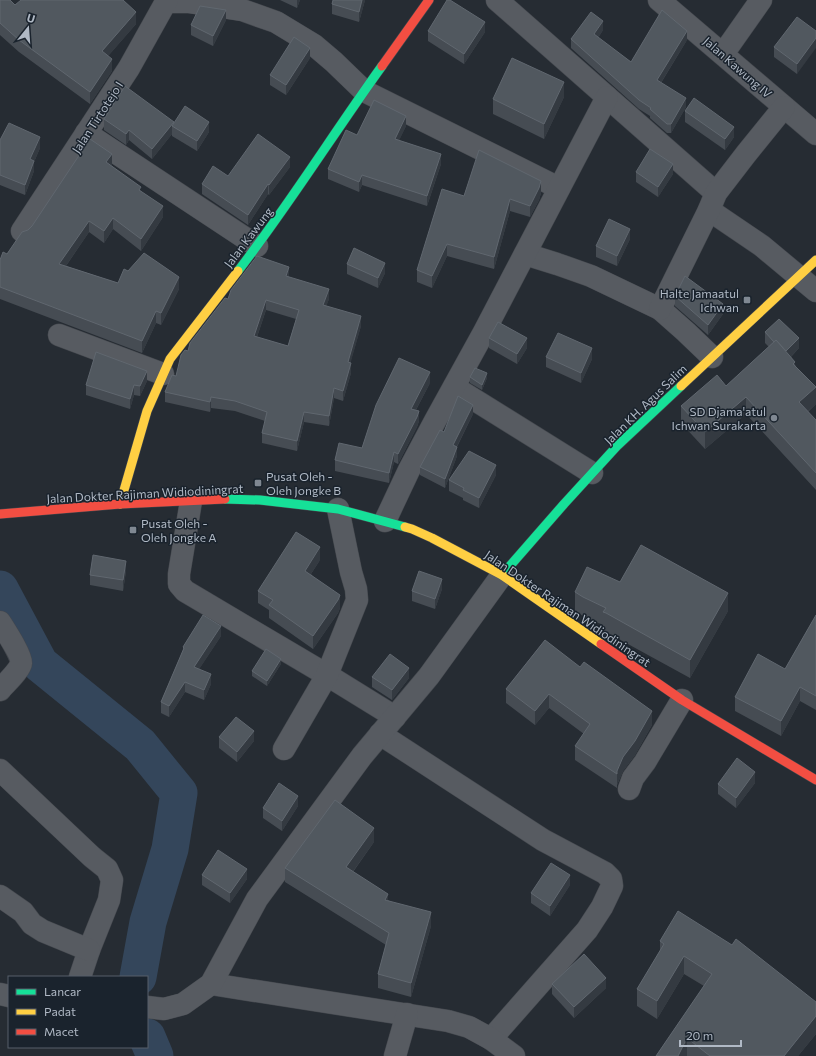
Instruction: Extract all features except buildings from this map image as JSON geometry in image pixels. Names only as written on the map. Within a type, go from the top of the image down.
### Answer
[{"type":"main road","name":"Jalan Kawung","points":[[120,504],[147,411],[170,359],[257,246],[428,0]]},
{"type":"main road","name":"Jalan KH. Agus Salim","points":[[502,575],[617,446],[816,260]]},
{"type":"main road","name":"Jalan Dokter Rajiman Widiodiningrat","points":[[0,514],[120,504],[221,499],[260,500],[338,509],[412,529],[502,575],[682,700],[816,780]]},
{"type":"street","points":[[497,0],[607,98],[712,202],[816,291]]},
{"type":"street","name":"Jalan Kawung IV","points":[[659,0],[816,134]]},
{"type":"street","points":[[723,54],[761,0]]},
{"type":"street","points":[[165,1],[189,2],[242,10],[276,22],[314,45],[364,90],[559,188]]},
{"type":"street","name":"Jalan Tirtotejo I","points":[[22,231],[129,68],[165,1]]},
{"type":"street","points":[[385,521],[410,470],[607,98]]},
{"type":"street","points":[[660,309],[712,202],[746,154],[784,107]]},
{"type":"street","points":[[86,133],[257,246]]},
{"type":"street","points":[[525,254],[591,276],[660,309],[712,357]]},
{"type":"street","points":[[59,335],[163,374]]},
{"type":"street","points":[[454,387],[592,473]]},
{"type":"street","points":[[191,501],[179,574],[179,584],[185,591],[395,717]]},
{"type":"street","points":[[284,749],[327,675],[357,600],[356,589],[338,509]]},
{"type":"street","points":[[149,1007],[164,1008],[182,1004],[211,984],[257,899],[362,756],[428,676],[502,575]]},
{"type":"street","points":[[0,622],[20,656],[22,664],[0,690]]},
{"type":"street","points":[[629,789],[634,778],[682,700]]},
{"type":"street","points":[[380,734],[543,840],[605,873],[611,879],[612,886],[602,907],[587,930],[491,1039]]},
{"type":"street","points":[[0,770],[107,869],[112,880],[109,900],[80,976]]},
{"type":"street","points":[[0,896],[23,912],[32,924],[43,931],[89,950]]},
{"type":"street","points":[[211,984],[448,1021],[469,1027],[491,1039],[514,1056]]},
{"type":"street","points":[[395,1056],[407,1014]]},
{"type":"waterway","points":[[0,589],[40,664],[140,745],[179,793],[170,849],[148,922],[138,976]]},
{"type":"waterway","points":[[148,1039],[155,1056]]},
{"type":"traffic: fast","points":[[238,271],[275,221],[382,66]]},
{"type":"traffic: fast","points":[[502,575],[617,446],[681,386]]},
{"type":"traffic: fast","points":[[225,499],[260,500],[338,509],[405,527]]},
{"type":"traffic: slow","points":[[681,386],[816,260]]},
{"type":"traffic: slow","points":[[120,504],[147,411],[170,359],[238,271]]},
{"type":"traffic: slow","points":[[405,527],[432,538],[502,575],[601,644]]},
{"type":"traffic: jam","points":[[382,66],[429,0]]},
{"type":"traffic: jam","points":[[0,514],[120,504],[225,499]]},
{"type":"traffic: jam","points":[[601,644],[682,700],[816,780]]},
{"type":"place","name":"Halte Jamaatul Ichwan","points":[[747,300]]},
{"type":"place","name":"SD Djama'atul Ichwan Surakarta","points":[[774,418]]},
{"type":"place","name":"Pusat Oleh - Oleh Jongke B","points":[[258,483]]},
{"type":"place","name":"Pusat Oleh - Oleh Jongke A","points":[[133,530]]}]
